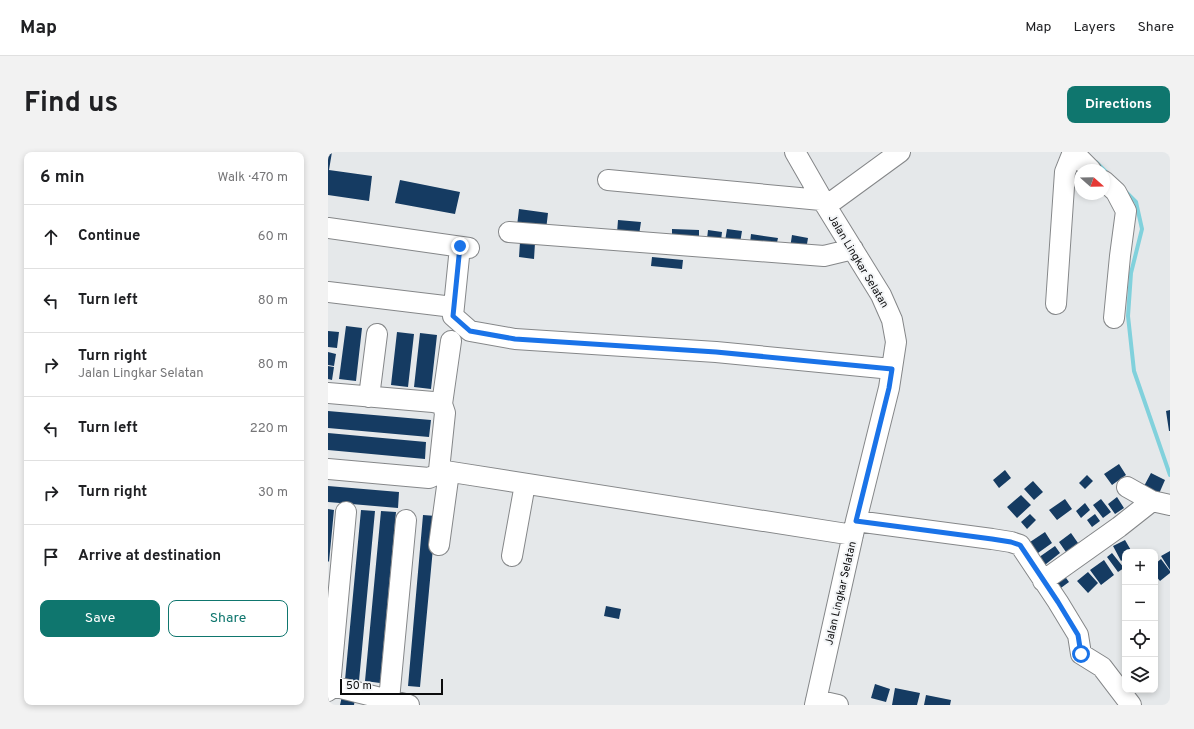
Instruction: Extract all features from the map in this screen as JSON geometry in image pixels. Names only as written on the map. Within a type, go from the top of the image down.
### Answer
[{"type":"street","name":"Jalan Lingkar Selatan","points":[[795,152],[824,203],[881,295],[892,320],[896,342],[889,388],[855,528],[816,702]]},
{"type":"street","points":[[608,180],[824,203],[900,152]]},
{"type":"street","points":[[1056,304],[1065,172],[1073,152],[1084,164]]},
{"type":"street","points":[[1110,186],[1116,192],[1126,212],[1114,318]]},
{"type":"street","points":[[328,228],[464,247],[453,307],[453,316],[470,331],[515,339],[716,352],[892,369]]},
{"type":"street","points":[[509,232],[824,256],[853,249]]},
{"type":"street","points":[[328,292],[453,307]]},
{"type":"street","points":[[369,397],[377,334]]},
{"type":"street","points":[[440,545],[445,413],[442,404],[451,341]]},
{"type":"street","points":[[328,393],[442,404]]},
{"type":"street","points":[[328,469],[429,478],[444,471],[525,484],[855,528],[992,539],[1015,543],[1022,548],[1078,635],[1081,654],[1102,667],[1131,705]]},
{"type":"street","points":[[512,556],[525,484]]},
{"type":"street","points":[[1127,487],[1165,505]]},
{"type":"street","points":[[1043,581],[1119,527],[1165,505]]},
{"type":"street","points":[[346,512],[328,687],[388,703],[409,705]]},
{"type":"street","points":[[388,703],[406,520]]},
{"type":"street","points":[[816,702],[838,705]]},
{"type":"building","points":[[328,152],[332,152],[329,170],[372,176],[369,201],[328,195]]},
{"type":"building","points":[[400,180],[460,192],[455,214],[395,203]]},
{"type":"building","points":[[519,209],[548,213],[546,230],[517,226]]},
{"type":"building","points":[[618,220],[641,222],[639,235],[617,233]]},
{"type":"building","points":[[672,229],[699,230],[699,241],[672,239]]},
{"type":"building","points":[[727,229],[742,231],[740,243],[725,241]]},
{"type":"building","points":[[708,230],[722,232],[721,241],[707,239]]},
{"type":"building","points":[[751,234],[778,238],[776,247],[750,243]]},
{"type":"building","points":[[792,235],[808,238],[806,250],[790,248]]},
{"type":"building","points":[[520,242],[535,243],[534,259],[519,257]]},
{"type":"building","points":[[652,257],[683,260],[682,269],[651,266]]},
{"type":"building","points":[[346,326],[362,328],[356,381],[339,379]]},
{"type":"building","points":[[328,331],[339,332],[337,348],[328,347]]},
{"type":"building","points":[[397,332],[414,334],[408,387],[391,385]]},
{"type":"building","points":[[420,333],[437,335],[431,389],[414,387]]},
{"type":"building","points":[[328,352],[336,354],[334,366],[328,365]]},
{"type":"building","points":[[328,366],[334,367],[332,380],[328,379]]},
{"type":"building","points":[[1170,410],[1170,431],[1169,431],[1166,411]]},
{"type":"building","points":[[328,411],[431,420],[429,437],[328,428]]},
{"type":"building","points":[[328,433],[426,442],[425,459],[328,450]]},
{"type":"building","points":[[1119,464],[1126,475],[1112,485],[1104,474]]},
{"type":"building","points":[[1005,470],[1011,478],[999,488],[993,480]]},
{"type":"building","points":[[1151,473],[1165,480],[1158,496],[1143,488]]},
{"type":"building","points":[[1087,475],[1093,481],[1085,489],[1079,483]]},
{"type":"building","points":[[1033,481],[1043,492],[1034,500],[1024,489]]},
{"type":"building","points":[[328,486],[399,492],[398,508],[328,502]]},
{"type":"building","points":[[1021,495],[1031,505],[1017,518],[1007,507]]},
{"type":"building","points":[[1117,497],[1124,508],[1115,514],[1108,504]]},
{"type":"building","points":[[1065,499],[1072,509],[1057,520],[1049,510]]},
{"type":"building","points":[[1101,499],[1111,512],[1103,518],[1093,505]]},
{"type":"building","points":[[1085,503],[1090,510],[1081,518],[1076,511]]},
{"type":"building","points":[[328,509],[334,510],[329,562],[328,561]]},
{"type":"building","points":[[361,510],[375,511],[359,681],[345,680]]},
{"type":"building","points":[[381,511],[396,512],[380,683],[365,681]]},
{"type":"building","points":[[1030,514],[1036,520],[1027,529],[1021,522]]},
{"type":"building","points":[[1095,514],[1100,521],[1092,527],[1087,520]]},
{"type":"building","points":[[423,515],[436,516],[420,687],[408,686]]},
{"type":"building","points":[[1045,532],[1052,543],[1031,558],[1024,546]]},
{"type":"building","points":[[1071,533],[1078,543],[1066,552],[1059,542]]},
{"type":"building","points":[[1125,540],[1130,549],[1122,549],[1121,561],[1113,546]]},
{"type":"building","points":[[1055,546],[1060,553],[1041,568],[1035,560]]},
{"type":"building","points":[[1170,551],[1170,570],[1161,556]]},
{"type":"building","points":[[1112,553],[1122,566],[1122,569],[1118,572],[1107,557]]},
{"type":"building","points":[[1161,559],[1170,571],[1170,573],[1160,581],[1158,579],[1158,562]]},
{"type":"building","points":[[1104,560],[1114,575],[1101,585],[1090,570]]},
{"type":"building","points":[[1061,571],[1069,582],[1054,593],[1046,583]]},
{"type":"building","points":[[1088,572],[1098,583],[1088,593],[1077,581]]},
{"type":"building","points":[[606,606],[621,609],[619,619],[604,616]]},
{"type":"building","points":[[875,684],[890,689],[886,702],[871,698]]},
{"type":"building","points":[[895,688],[920,693],[917,705],[892,705]]},
{"type":"building","points":[[926,695],[951,700],[950,705],[924,705]]},
{"type":"building","points":[[342,696],[355,699],[354,705],[340,705]]},
{"type":"waterway","points":[[1126,192],[1136,202],[1142,229],[1131,273],[1128,316],[1134,371],[1170,475]]},
{"type":"route","points":[[460,246],[453,316],[470,331],[515,339],[716,352],[892,369],[889,388],[856,521],[992,539],[1020,545],[1071,622],[1078,635],[1081,654]]}]
